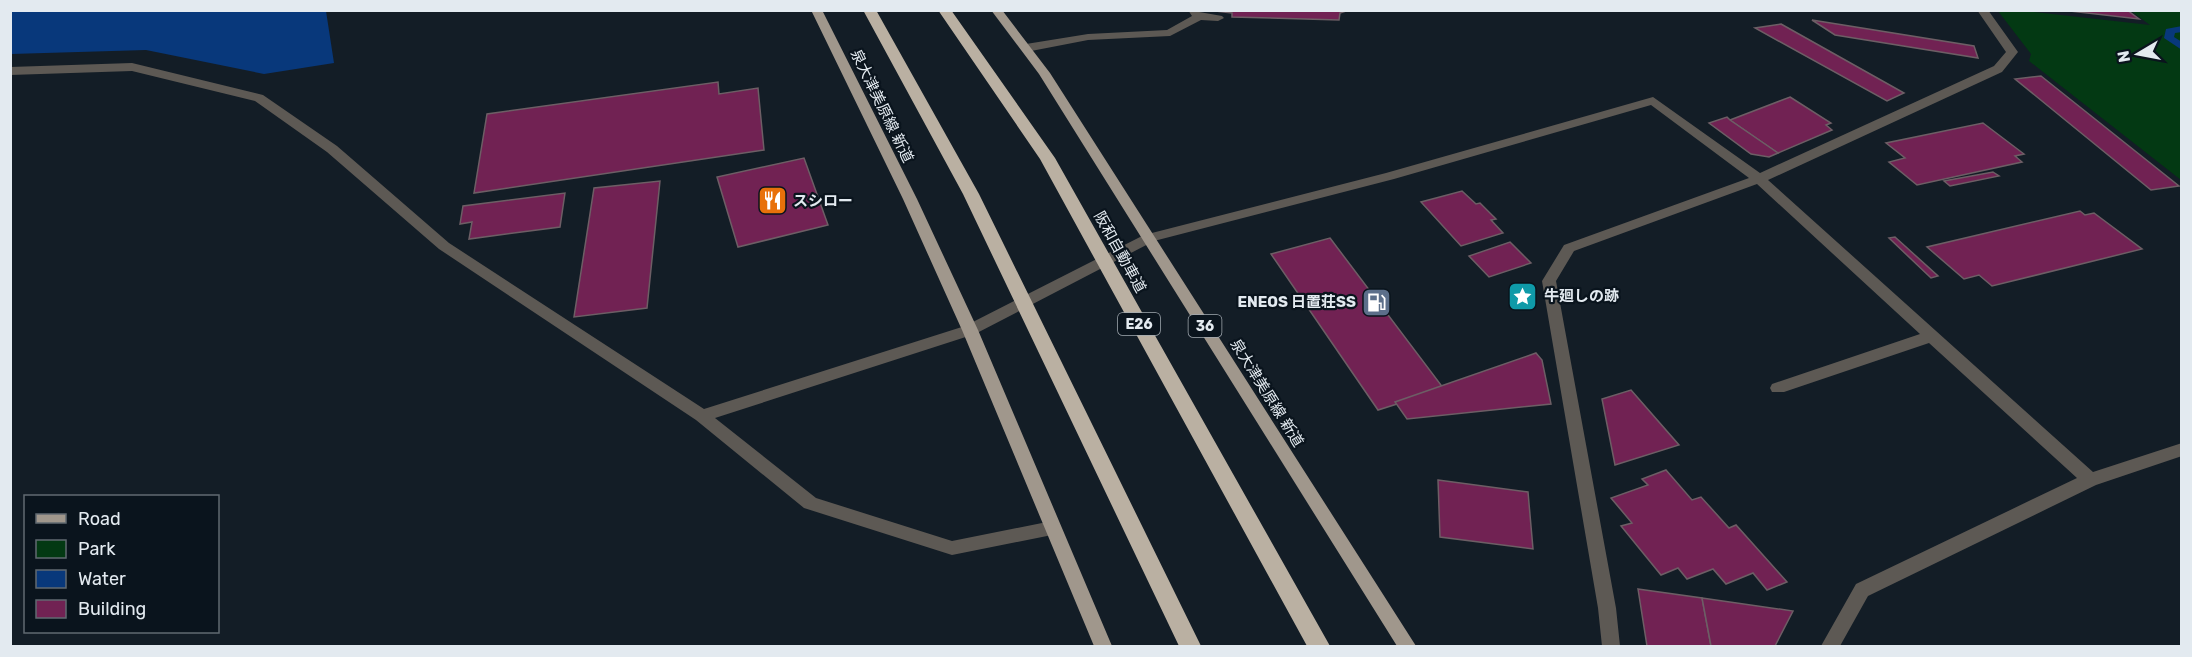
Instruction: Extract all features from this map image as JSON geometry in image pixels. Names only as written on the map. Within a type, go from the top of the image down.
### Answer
[{"type":"highway","points":[[869,10],[971,194],[1190,646]]},
{"type":"highway","name":"阪和自動車道","points":[[944,10],[1047,158],[1318,646]]},
{"type":"main road","name":"泉大津美原線 新道","points":[[816,10],[910,199],[970,330],[1103,646]]},
{"type":"main road","name":"泉大津美原線 新道","points":[[996,10],[1044,73],[1407,646]]},
{"type":"street","points":[[1611,646],[1607,608],[1549,281],[1569,248],[1758,179],[1998,69],[2012,51],[1982,10]]},
{"type":"street","points":[[1026,48],[1088,37],[1170,33],[1196,13],[1218,18]]},
{"type":"street","points":[[10,72],[132,67],[259,98],[332,149],[444,246],[702,416],[810,502],[952,548],[1052,528]]},
{"type":"street","points":[[702,416],[970,330],[1149,238],[1400,172],[1653,101],[1758,179],[2090,480]]},
{"type":"street","points":[[1778,388],[1932,336]]},
{"type":"street","points":[[1830,646],[1862,590],[2090,480],[2181,449]]},
{"type":"green space","points":[[1998,11],[2025,11],[2150,25],[2131,11],[2181,11],[2181,180],[2029,61],[2031,54]]},
{"type":"water","points":[[10,11],[326,11],[334,63],[264,74],[146,50],[11,54]]},
{"type":"building","points":[[1207,10],[1349,10],[1340,13],[1339,20],[1232,17],[1232,13]]},
{"type":"building","points":[[2061,10],[2127,10],[2139,19]]},
{"type":"building","points":[[1812,20],[1974,46],[1978,58],[1835,35]]},
{"type":"building","points":[[1781,24],[1904,93],[1887,101],[1755,28]]},
{"type":"building","points":[[2041,76],[2179,186],[2151,190],[2015,79]]},
{"type":"building","points":[[718,82],[719,94],[758,88],[764,150],[474,193],[487,114]]},
{"type":"building","points":[[1790,97],[1831,123],[1826,125],[1832,130],[1778,153],[1730,120]]},
{"type":"building","points":[[1727,117],[1778,153],[1769,157],[1751,154],[1709,123]]},
{"type":"building","points":[[1983,123],[2024,154],[2015,156],[2022,162],[1917,185],[1889,162],[1905,158],[1886,143]]},
{"type":"building","name":"スシロー","points":[[804,158],[828,225],[738,247],[717,177]]},
{"type":"building","points":[[1993,172],[1999,176],[1950,186],[1944,181]]},
{"type":"building","points":[[660,181],[647,308],[574,317],[594,188]]},
{"type":"building","points":[[1462,191],[1476,204],[1480,203],[1496,219],[1491,220],[1503,233],[1461,246],[1421,202]]},
{"type":"building","points":[[565,193],[560,227],[469,239],[472,222],[460,224],[463,206]]},
{"type":"building","points":[[2080,211],[2085,215],[2094,213],[2142,249],[1992,286],[1979,275],[1964,279],[1927,247]]},
{"type":"building","points":[[1895,237],[1938,276],[1931,278],[1889,238]]},
{"type":"building","points":[[1330,238],[1444,389],[1378,410],[1271,254]]},
{"type":"building","points":[[1510,242],[1531,263],[1489,277],[1469,256]]},
{"type":"building","points":[[1536,353],[1542,360],[1551,404],[1407,419],[1395,402]]},
{"type":"building","points":[[1631,390],[1679,445],[1615,465],[1602,399]]},
{"type":"building","points":[[1666,470],[1692,500],[1701,497],[1729,528],[1736,525],[1787,582],[1767,590],[1753,573],[1726,584],[1713,569],[1687,579],[1678,568],[1661,575],[1621,526],[1632,523],[1611,498],[1648,485],[1642,479]]},
{"type":"building","points":[[1438,480],[1528,492],[1533,549],[1440,537]]},
{"type":"building","points":[[1638,589],[1702,598],[1711,646],[1647,646]]},
{"type":"building","points":[[1702,598],[1793,611],[1775,646],[1711,646]]},
{"type":"waterway","points":[[2182,29],[2170,31],[2169,38],[2182,47]]},
{"type":"place","name":"スシロー","points":[[772,201]]},
{"type":"place","name":"牛廻しの跡","points":[[1523,296]]},
{"type":"place","name":"ENEOS 日置荘SS","points":[[1377,302]]}]
